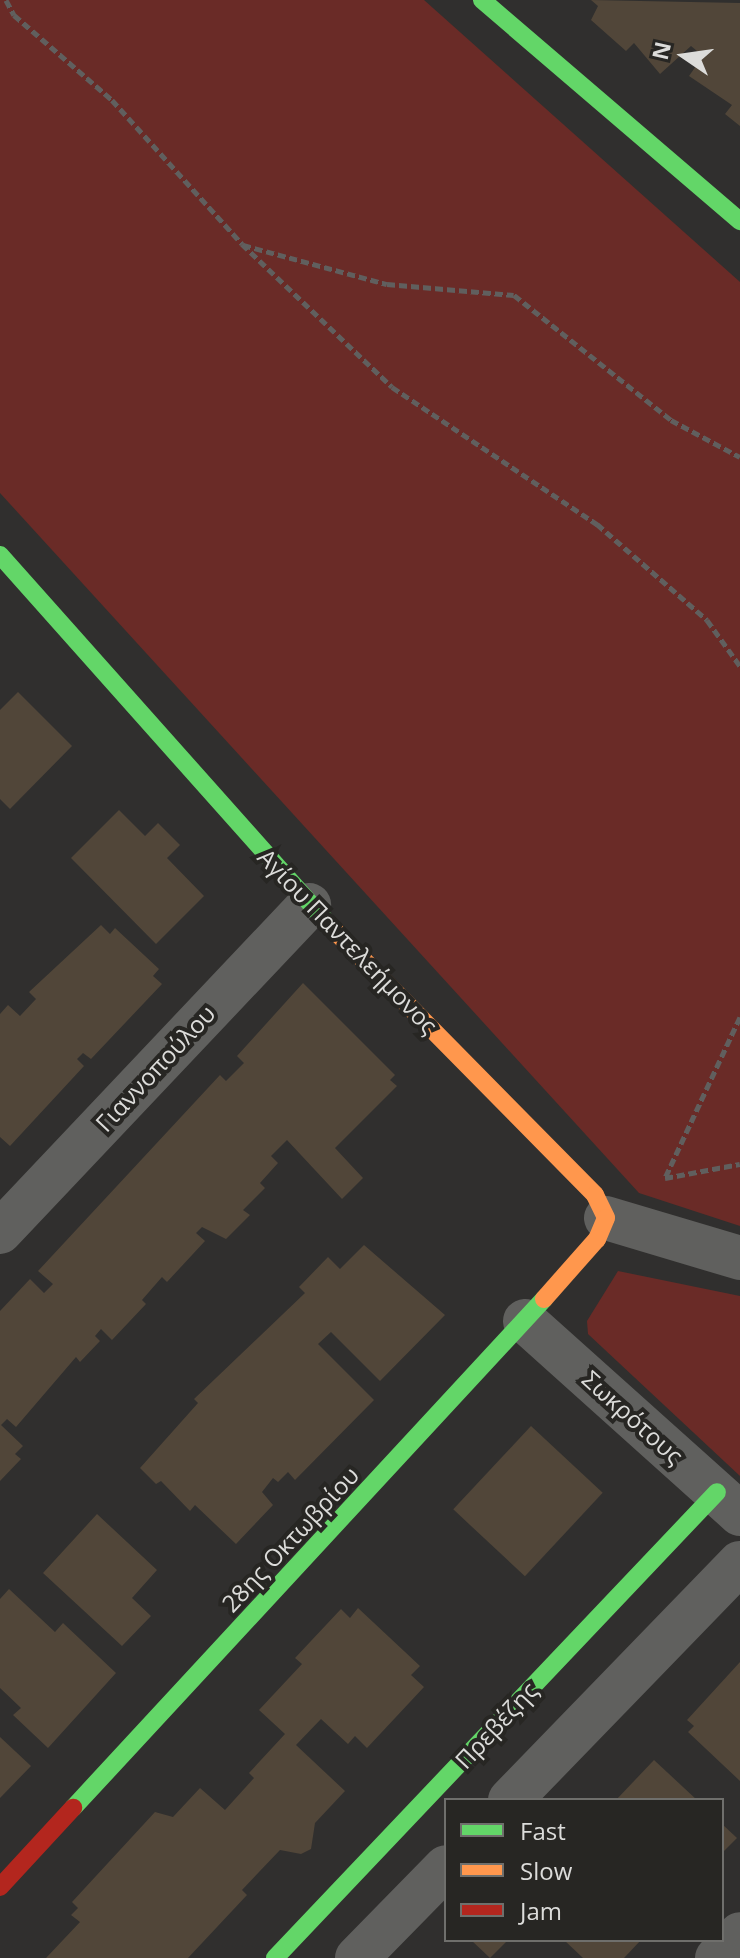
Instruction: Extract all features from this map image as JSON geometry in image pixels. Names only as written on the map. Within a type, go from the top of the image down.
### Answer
[{"type":"street","points":[[482,0],[740,221]]},
{"type":"street","name":"Αγίου Παντελεήμονος","points":[[0,555],[309,905],[595,1195],[606,1218]]},
{"type":"street","name":"Γιαννοπούλου","points":[[0,1232],[309,905]]},
{"type":"street","points":[[606,1218],[740,1258]]},
{"type":"street","name":"28ης Οκτωβρίου","points":[[0,1887],[525,1321],[597,1239],[606,1218]]},
{"type":"street","name":"Σωκρότους","points":[[525,1321],[728,1503]]},
{"type":"street","name":"Πρεβέζης","points":[[275,1958],[728,1503]]},
{"type":"street","points":[[512,1798],[740,1563]]},
{"type":"street","points":[[357,1958],[444,1869]]},
{"type":"path","points":[[6,0],[14,15],[112,100],[242,244],[392,387],[597,524],[707,620],[740,666]]},
{"type":"path","points":[[242,244],[387,284],[514,295],[671,420],[740,457]]},
{"type":"path","points":[[740,1017],[665,1178],[740,1164]]},
{"type":"shaded area","points":[[0,0],[424,0],[740,282],[740,1226],[639,1193],[0,493]]},
{"type":"shaded area","points":[[618,1271],[740,1296],[740,1476],[588,1334],[587,1321]]},
{"type":"building","points":[[591,0],[740,3],[740,126],[725,114],[732,105],[689,76],[703,56],[691,46],[660,74],[634,43],[626,51],[591,20],[598,6]]},
{"type":"building","points":[[18,692],[72,746],[10,809],[0,799],[0,710]]},
{"type":"building","points":[[119,810],[145,836],[158,823],[180,845],[167,858],[204,896],[156,944],[71,858]]},
{"type":"building","points":[[101,925],[110,934],[115,928],[159,969],[153,976],[162,984],[91,1059],[83,1053],[77,1059],[84,1066],[10,1146],[0,1137],[0,1014],[8,1005],[20,1016],[36,999],[29,992]]},
{"type":"building","points":[[303,983],[395,1075],[390,1080],[397,1086],[335,1148],[363,1178],[342,1199],[287,1140],[271,1156],[278,1163],[260,1183],[265,1188],[243,1210],[250,1215],[226,1239],[202,1227],[196,1233],[205,1241],[167,1282],[162,1277],[142,1300],[146,1304],[112,1340],[101,1329],[95,1336],[100,1341],[80,1362],[76,1357],[16,1427],[7,1419],[1,1425],[23,1446],[15,1454],[21,1459],[0,1481],[0,1311],[30,1279],[44,1293],[53,1284],[38,1271],[220,1075],[226,1081],[244,1063],[237,1056]]},
{"type":"building","points":[[364,1245],[445,1315],[380,1381],[331,1332],[318,1344],[374,1400],[295,1480],[288,1472],[278,1482],[273,1478],[262,1492],[273,1505],[236,1544],[195,1505],[190,1511],[161,1481],[156,1484],[140,1468],[198,1403],[194,1399],[305,1293],[299,1287],[328,1257],[340,1269]]},
{"type":"building","points":[[531,1426],[603,1493],[525,1576],[453,1509]]},
{"type":"building","points":[[97,1514],[157,1570],[132,1598],[151,1616],[122,1646],[43,1573]]},
{"type":"building","points":[[9,1589],[55,1632],[63,1623],[116,1673],[48,1748],[13,1715],[21,1708],[0,1688],[0,1599]]},
{"type":"building","points":[[358,1608],[420,1666],[411,1675],[424,1687],[367,1748],[355,1736],[348,1744],[321,1719],[296,1745],[345,1791],[315,1823],[311,1849],[301,1854],[280,1850],[242,1890],[247,1895],[188,1958],[46,1958],[80,1922],[71,1915],[78,1908],[72,1902],[155,1812],[173,1817],[200,1788],[225,1810],[254,1778],[249,1773],[285,1734],[259,1710],[302,1664],[295,1658],[341,1609],[350,1618]]},
{"type":"building","points":[[740,1662],[740,1781],[688,1732],[694,1726],[687,1720]]},
{"type":"building","points":[[0,1737],[31,1766],[0,1798]]},
{"type":"building","points":[[654,1760],[695,1798],[618,1798]]},
{"type":"building","points":[[724,1826],[737,1838],[724,1851]]},
{"type":"building","points":[[473,1942],[506,1942],[490,1958]]},
{"type":"building","points":[[566,1942],[639,1942],[624,1958],[583,1958]]},
{"type":"traffic: fast","points":[[482,0],[740,221]]},
{"type":"traffic: fast","points":[[0,555],[333,929]]},
{"type":"traffic: fast","points":[[73,1808],[544,1299]]},
{"type":"traffic: fast","points":[[275,1958],[717,1492]]},
{"type":"traffic: slow","points":[[333,929],[595,1195],[606,1218],[597,1239],[544,1299]]},
{"type":"traffic: jam","points":[[0,1887],[73,1808]]}]
